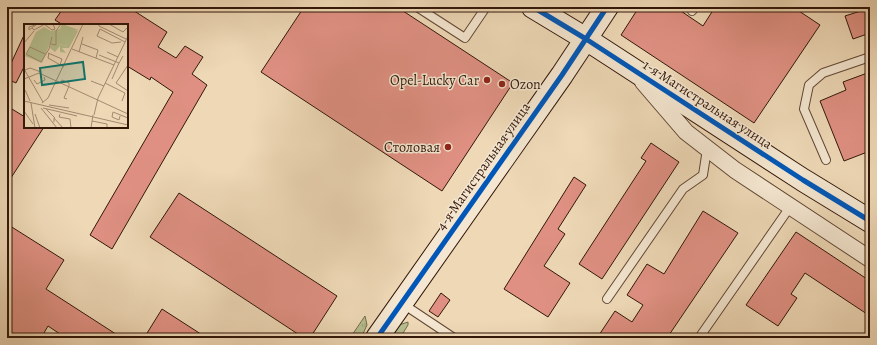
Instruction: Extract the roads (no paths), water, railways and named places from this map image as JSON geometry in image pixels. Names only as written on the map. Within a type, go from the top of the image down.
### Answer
[{"type":"street","name":"1-я Магистральная улица","points":[[533,7],[586,39],[796,176],[870,221]]},
{"type":"street","name":"4-я Магистральная улица","points":[[377,338],[400,302],[607,7]]},
{"type":"street","points":[[632,69],[686,132],[734,170],[870,259]]},
{"type":"lane","points":[[417,7],[465,38],[486,7]]},
{"type":"lane","points":[[826,160],[804,109],[809,85],[823,73],[870,57]]},
{"type":"lane","points":[[607,299],[683,189],[703,175],[707,148]]},
{"type":"lane","points":[[701,335],[790,207]]},
{"type":"lane","points":[[400,302],[454,338]]},
{"type":"place","name":"Opel-Lucky Car","points":[[487,80]]},
{"type":"place","name":"Ozon","points":[[502,84]]},
{"type":"place","name":"Столовая","points":[[448,147]]}]
